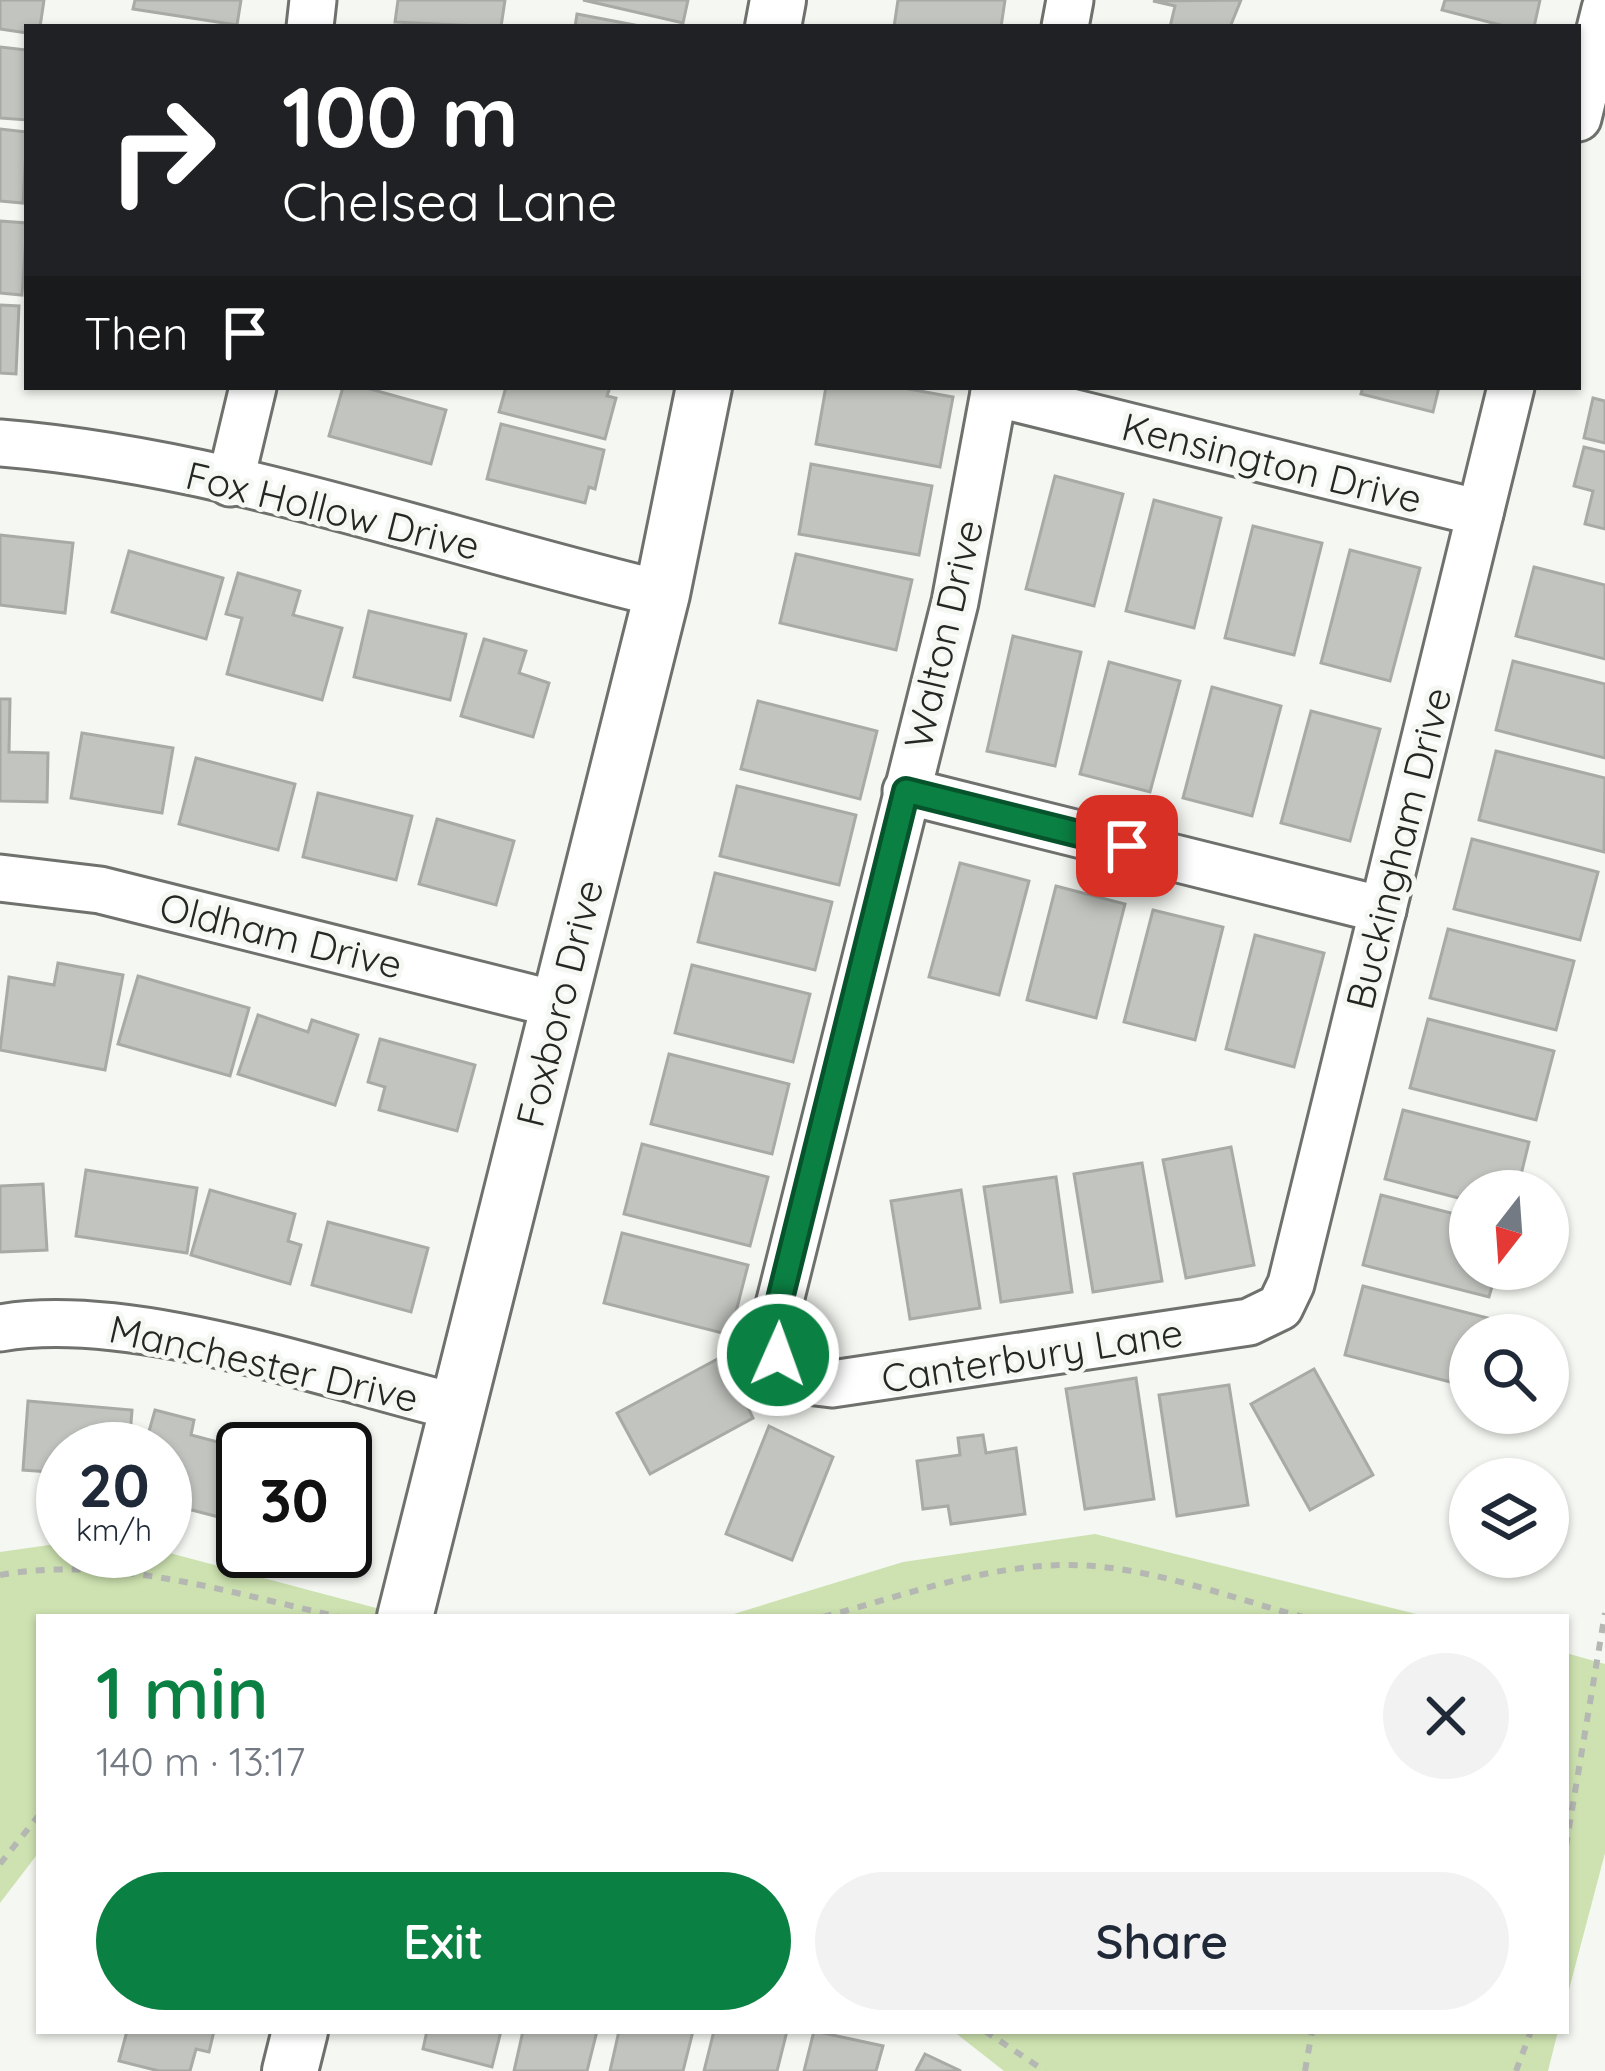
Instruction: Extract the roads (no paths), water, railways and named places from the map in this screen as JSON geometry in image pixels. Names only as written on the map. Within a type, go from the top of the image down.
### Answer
[{"type":"street","points":[[1581,106],[1605,9]]},
{"type":"street","points":[[230,483],[252,390]]},
{"type":"street","name":"Foxboro Drive","points":[[406,1614],[662,594],[703,390]]},
{"type":"street","name":"Kensington Drive","points":[[995,390],[1480,513]]},
{"type":"street","name":"Walton Drive","points":[[786,1367],[774,1340],[777,1311],[955,602],[995,390]]},
{"type":"street","name":"Buckingham Drive","points":[[1280,1307],[1291,1284],[1510,390]]},
{"type":"street","name":"Fox Hollow Drive","points":[[0,443],[82,453],[230,483],[662,594]]},
{"type":"street","points":[[906,791],[1383,910]]},
{"type":"street","name":"Oldham Drive","points":[[0,878],[100,890],[559,1005]]},
{"type":"street","name":"Canterbury Lane","points":[[786,1367],[807,1381],[832,1384],[1249,1322],[1280,1307]]},
{"type":"street","name":"Manchester Drive","points":[[0,1328],[51,1322],[128,1328],[456,1407]]},
{"type":"street","points":[[290,2071],[299,2034]]}]
